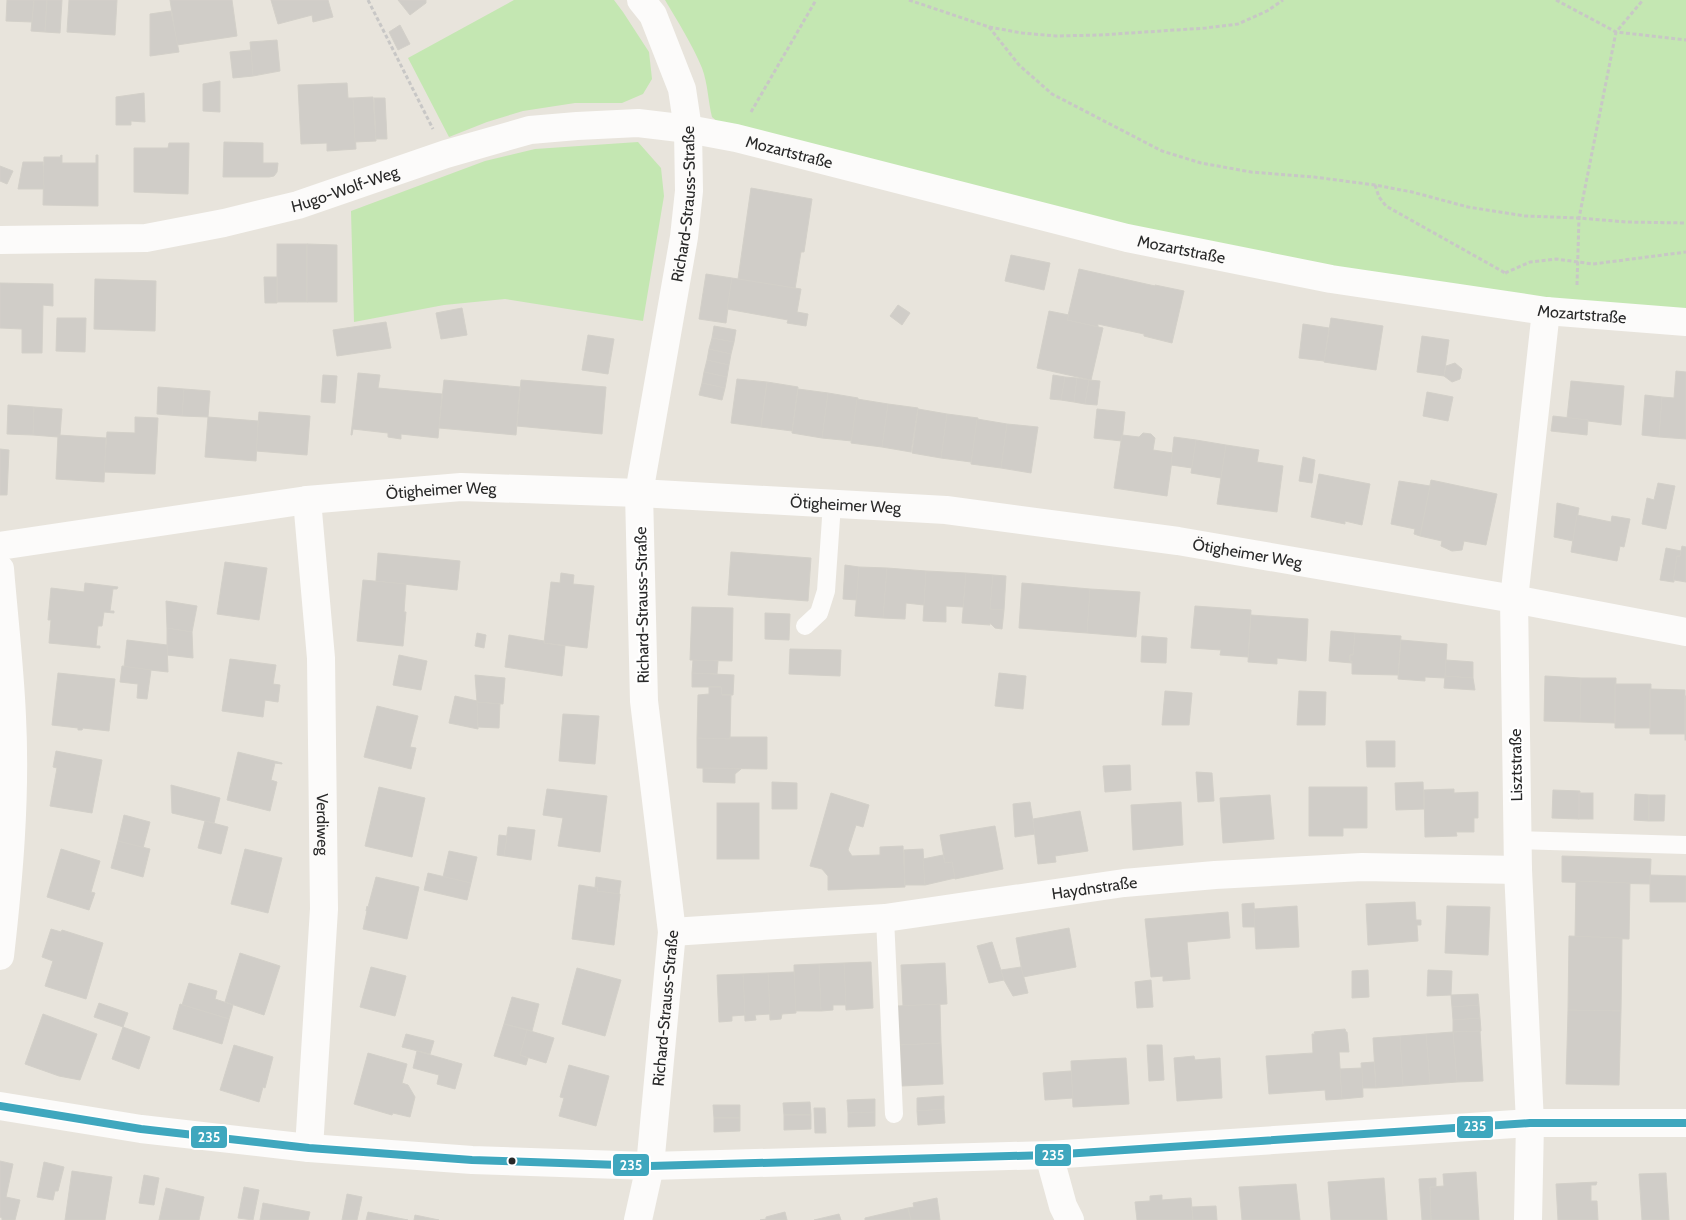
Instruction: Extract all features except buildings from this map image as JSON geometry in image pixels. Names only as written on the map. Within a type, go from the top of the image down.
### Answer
[{"type":"street","name":"Richard-Strauss-Straße","points":[[638,1220],[650,1166],[672,932],[644,701],[639,493],[684,237],[689,191],[688,129],[682,89],[653,15],[641,0]]},
{"type":"street","name":"Hugo-Wolf-Weg","points":[[0,240],[146,238],[224,223],[298,205],[446,154],[530,130],[638,124],[688,129]]},
{"type":"street","name":"Mozartstraße","points":[[688,129],[736,138],[1127,238],[1331,279],[1546,311],[1686,322]]},
{"type":"street","name":"Lisztstraße","points":[[1528,1220],[1530,1123],[1517,840],[1514,599],[1546,311]]},
{"type":"street","name":"Ötigheimer Weg","points":[[0,546],[307,500],[461,487],[639,493],[946,510],[1168,540],[1514,599],[1686,632]]},
{"type":"street","name":"Verdiweg","points":[[307,500],[321,658],[324,909],[309,1148]]},
{"type":"street","points":[[0,569],[12,718],[13,802],[7,897],[0,956]]},
{"type":"street","name":"Haydnstraße","points":[[672,932],[885,918],[1124,883],[1215,875],[1362,867],[1518,870]]},
{"type":"street","points":[[0,1106],[141,1129],[309,1148],[472,1160],[650,1166],[1049,1155],[1530,1123],[1686,1123]]},
{"type":"street","points":[[1049,1155],[1063,1206],[1070,1220]]},
{"type":"lane","points":[[805,626],[819,613],[826,591],[832,504]]},
{"type":"lane","points":[[1517,840],[1686,845]]},
{"type":"lane","points":[[885,918],[894,1114]]},
{"type":"path","points":[[368,0],[446,154]]},
{"type":"path","points":[[736,138],[816,0]]},
{"type":"path","points":[[909,0],[989,27],[1022,33],[1056,36],[1100,35],[1238,24],[1267,11],[1283,0]]},
{"type":"path","points":[[1556,0],[1616,32],[1686,40]]},
{"type":"path","points":[[1577,313],[1580,218],[1616,32],[1643,0]]},
{"type":"path","points":[[989,27],[1019,65],[1052,94],[1162,151],[1201,163],[1251,172],[1314,177],[1375,185],[1412,192],[1468,207],[1525,216],[1626,222],[1686,223]]},
{"type":"path","points":[[1375,185],[1379,198],[1386,206],[1512,276]]},
{"type":"path","points":[[1504,273],[1530,262],[1556,259],[1594,264],[1686,252]]},
{"type":"green space","points":[[514,0],[614,0],[649,52],[652,79],[643,94],[622,103],[575,103],[523,111],[487,122],[449,137],[408,58]]},
{"type":"green space","points":[[665,0],[1686,0],[1686,312],[1534,298],[1335,268],[1130,226],[720,124],[712,117],[706,80],[702,68],[685,33]]},
{"type":"green space","points":[[638,142],[661,168],[664,196],[643,321],[505,299],[444,305],[354,322],[351,211],[485,161],[535,149]]},
{"type":"transit line","name":"235","points":[[0,1106],[141,1129],[309,1148],[472,1160],[650,1166],[1049,1155],[1530,1123],[1686,1123]]}]
